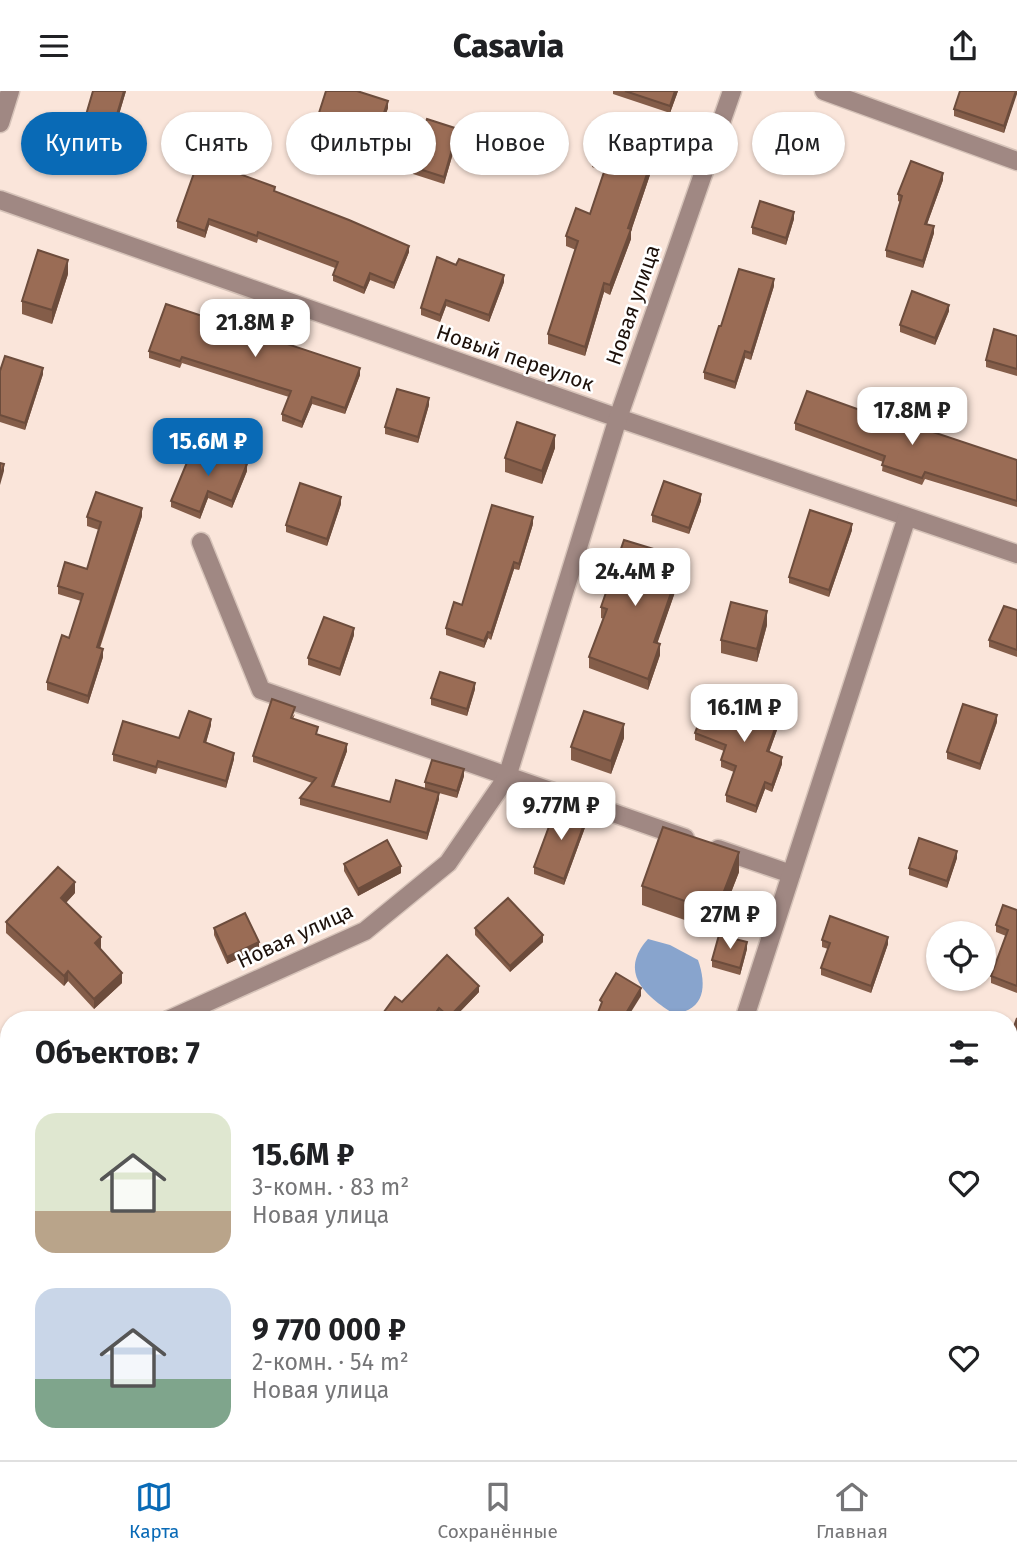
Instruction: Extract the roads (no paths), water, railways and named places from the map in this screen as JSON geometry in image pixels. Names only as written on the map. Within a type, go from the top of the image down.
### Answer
[{"type":"street","points":[[0,123],[10,91]]},
{"type":"street","name":"Новая улица","points":[[187,1011],[365,931],[447,863],[507,777],[618,418],[732,91]]},
{"type":"street","points":[[824,91],[1017,161]]},
{"type":"street","name":"Новый переулок","points":[[0,201],[618,418],[1017,554]]},
{"type":"street","points":[[747,1011],[907,517]]},
{"type":"street","points":[[201,542],[261,690],[791,874]]},
{"type":"water","points":[[648,939],[670,945],[698,960],[703,987],[698,1002],[686,1011],[670,1011],[653,999],[639,982],[635,972],[639,951]]}]
